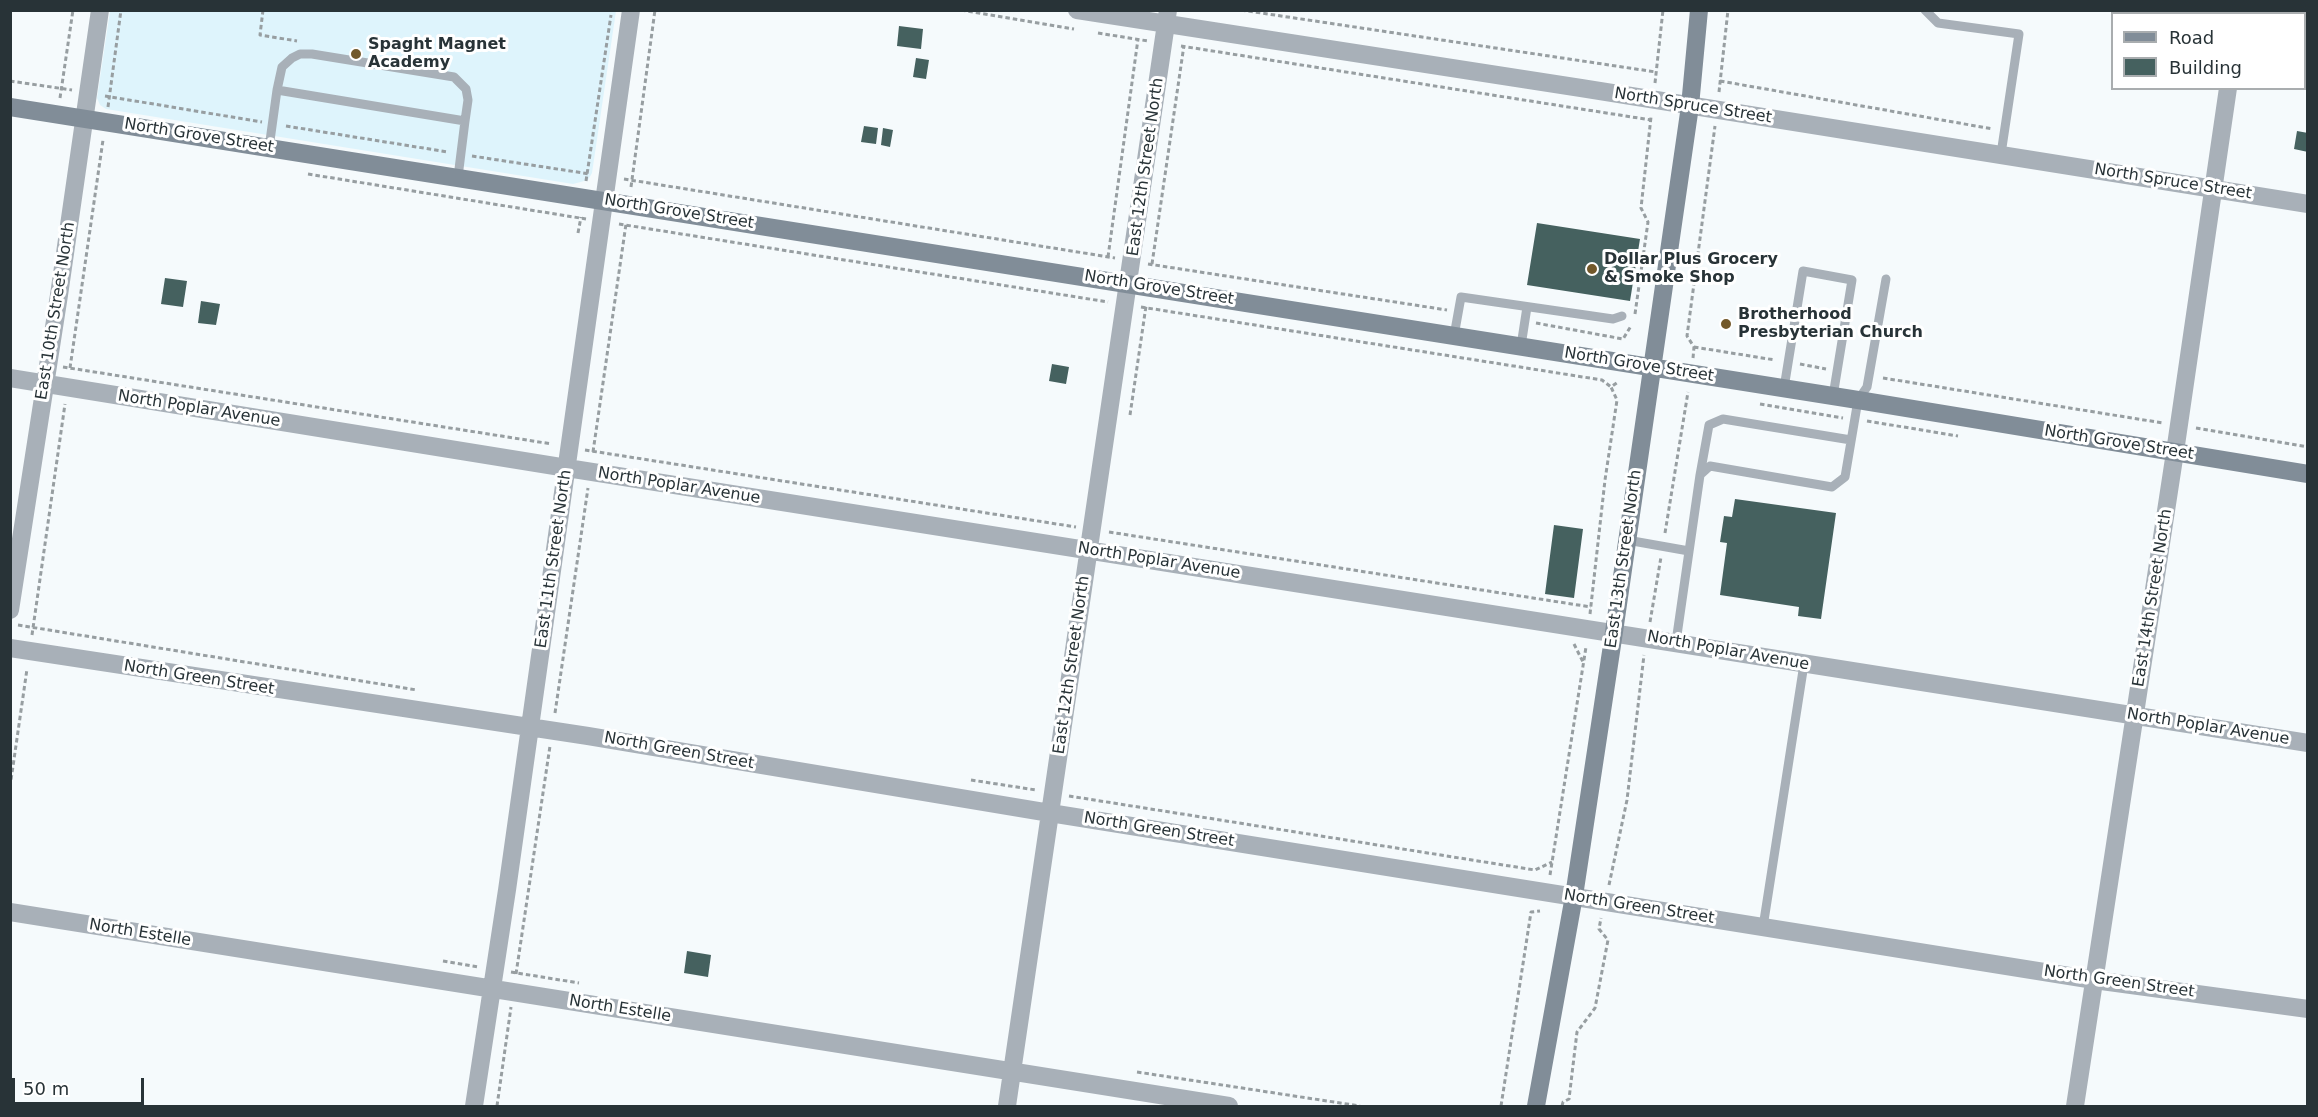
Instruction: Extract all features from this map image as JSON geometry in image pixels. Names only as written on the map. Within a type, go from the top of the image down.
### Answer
[{"type":"street","name":"East 10th Street North","points":[[10,610],[49,364],[100,10]]},
{"type":"street","name":"East 11th Street North","points":[[474,1107],[631,10]]},
{"type":"street","name":"North Spruce Street","points":[[1077,10],[1141,21],[1167,18],[1187,28],[2001,154],[2307,204]]},
{"type":"street","name":"East 13th Street North","points":[[1536,1107],[1575,896],[1690,106],[1699,10]]},
{"type":"street","name":"East 12th Street North","points":[[1007,1107],[1167,18]]},
{"type":"street","name":"East 14th Street North","points":[[2075,1107],[2228,90]]},
{"type":"street","name":"North Grove Street","points":[[10,107],[1129,283],[2307,474]]},
{"type":"street","name":"North Poplar Avenue","points":[[10,378],[590,472],[1647,637],[2307,743]]},
{"type":"street","name":"North Green Street","points":[[10,648],[552,730],[1050,813],[2094,980],[2307,1009]]},
{"type":"street","name":"North Estelle","points":[[10,912],[1229,1107]]},
{"type":"lane","points":[[1925,10],[1938,23],[2019,34],[2001,154]]},
{"type":"lane","points":[[269,147],[282,67],[300,54],[312,54],[454,77],[466,89],[468,100],[458,177]]},
{"type":"lane","points":[[277,90],[465,121]]},
{"type":"lane","points":[[1784,388],[1803,271],[1852,280],[1833,396]]},
{"type":"lane","points":[[1700,476],[1710,466],[1832,487],[1845,477],[1858,400],[1867,387],[1886,279]]},
{"type":"lane","points":[[1454,336],[1461,297],[1613,319],[1622,316]]},
{"type":"lane","points":[[1521,346],[1527,307]]},
{"type":"lane","points":[[1676,642],[1709,425],[1723,419],[1851,440]]},
{"type":"lane","points":[[1627,540],[1689,551]]},
{"type":"lane","points":[[1763,927],[1804,664]]},
{"type":"path","points":[[58,114],[73,10]]},
{"type":"path","points":[[10,787],[122,10]]},
{"type":"path","points":[[578,233],[611,10]]},
{"type":"path","points":[[497,1107],[626,225],[655,10]]},
{"type":"path","points":[[962,10],[1083,31]]},
{"type":"path","points":[[1241,10],[1656,72]]},
{"type":"path","points":[[1524,321],[1623,339],[1634,320],[1648,222],[1641,208],[1663,10]]},
{"type":"path","points":[[1562,1107],[1563,1102],[1569,1099],[1577,1032],[1594,1008],[1608,940],[1599,929],[1628,800],[1647,637],[1694,347],[1688,336],[1728,10]]},
{"type":"path","points":[[1108,257],[1141,21]]},
{"type":"path","points":[[1130,415],[1187,28]]},
{"type":"path","points":[[1094,32],[1650,120]]},
{"type":"path","points":[[10,81],[1459,312]]},
{"type":"path","points":[[1720,81],[2005,131]]},
{"type":"path","points":[[303,173],[1602,380],[1611,387],[1617,400],[1605,480],[1579,701],[1544,910],[1532,912],[1501,1107]]},
{"type":"path","points":[[1694,347],[1837,370]]},
{"type":"path","points":[[49,364],[1591,607]]},
{"type":"path","points":[[1869,376],[2307,447]]},
{"type":"path","points":[[1611,387],[1618,382]]},
{"type":"shaded area","name":"Spaght Magnet Academy","points":[[110,11],[616,11],[592,173],[588,180],[573,184],[106,109],[100,105],[97,98]]},
{"type":"building","points":[[899,26],[923,29],[921,49],[897,46]]},
{"type":"building","points":[[916,58],[929,60],[926,79],[913,77]]},
{"type":"building","points":[[864,126],[878,128],[876,144],[861,142]]},
{"type":"building","points":[[883,128],[893,130],[890,147],[881,145]]},
{"type":"building","points":[[2297,131],[2308,133],[2308,152],[2294,149]]},
{"type":"building","points":[[1537,223],[1640,239],[1630,301],[1527,285]]},
{"type":"building","points":[[165,278],[187,281],[183,307],[161,304]]},
{"type":"building","points":[[201,301],[220,304],[216,325],[198,323]]},
{"type":"building","points":[[1052,364],[1069,367],[1066,384],[1049,381]]},
{"type":"building","points":[[1735,499],[1836,513],[1821,619],[1798,616],[1799,607],[1720,595],[1727,543],[1720,542],[1724,516],[1732,517]]},
{"type":"building","points":[[1554,525],[1583,529],[1574,598],[1545,594]]},
{"type":"building","points":[[687,951],[711,955],[708,977],[684,973]]},
{"type":"place","name":"Spaght Magnet Academy","points":[[356,54]]},
{"type":"place","name":"Dollar Plus Grocery & Smoke Shop","points":[[1592,269]]},
{"type":"place","name":"Brotherhood Presbyterian Church","points":[[1726,324]]}]
